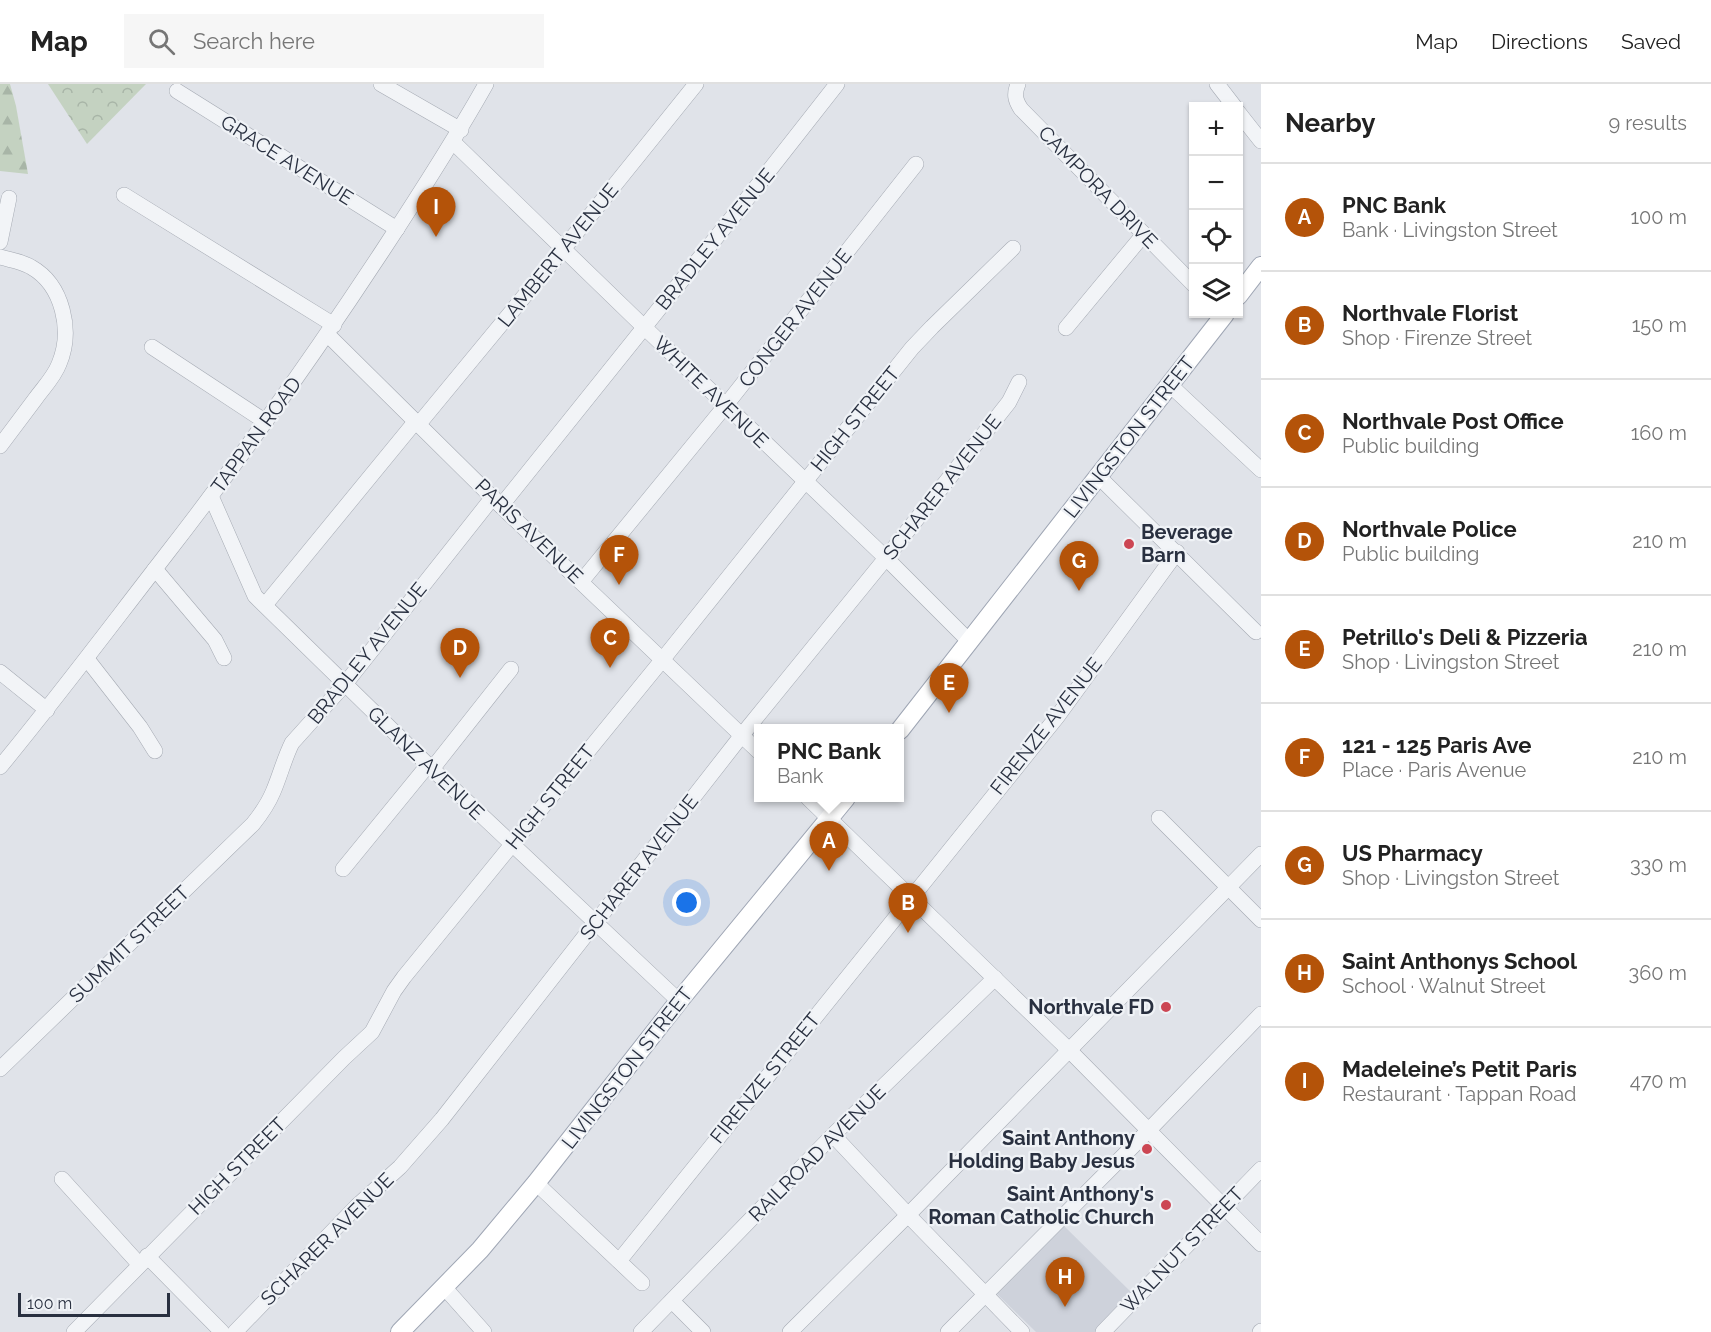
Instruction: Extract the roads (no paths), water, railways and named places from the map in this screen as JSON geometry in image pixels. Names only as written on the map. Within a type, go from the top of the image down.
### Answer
[{"type":"main road","points":[[1243,291],[1261,266]]},
{"type":"main road","name":"LIVINGSTON STREET","points":[[904,725],[1220,318]]},
{"type":"main road","name":"LIVINGSTON STREET","points":[[400,1332],[480,1250],[536,1183],[679,1001],[843,802]]},
{"type":"street","name":"WHITE AVENUE","points":[[381,84],[457,136],[564,248],[644,327],[886,558],[970,642]]},
{"type":"street","name":"TAPPAN ROAD","points":[[0,767],[87,659],[266,422],[397,229],[457,136],[486,84]]},
{"type":"street","name":"LAMBERT AVENUE","points":[[265,605],[564,248],[696,84]]},
{"type":"street","name":"BRADLEY AVENUE","points":[[257,819],[272,794],[292,744],[644,327],[837,84]]},
{"type":"street","name":"CAMPORA DRIVE","points":[[1018,84],[1009,105],[1021,109],[1189,280]]},
{"type":"street","points":[[1216,84],[1231,102]]},
{"type":"street","name":"GRACE AVENUE","points":[[177,92],[397,229]]},
{"type":"street","points":[[1243,117],[1261,141]]},
{"type":"street","name":"CONGER AVENUE","points":[[581,582],[726,405],[916,164]]},
{"type":"street","name":"PARIS AVENUE","points":[[124,195],[331,329],[416,423],[754,746]]},
{"type":"street","points":[[0,242],[9,198]]},
{"type":"street","points":[[1066,328],[1144,234]]},
{"type":"street","name":"HIGH STREET","points":[[74,1332],[372,1032],[404,976],[663,659],[912,348],[1013,248]]},
{"type":"street","points":[[0,257],[30,266],[48,282],[62,309],[66,337],[61,359],[51,378],[0,446]]},
{"type":"street","points":[[152,347],[266,422]]},
{"type":"street","name":"SCHARER AVENUE","points":[[235,1332],[357,1206],[400,1167],[442,1119],[742,735],[1009,402],[1019,382]]},
{"type":"street","points":[[1170,385],[1261,470]]},
{"type":"street","points":[[1098,476],[1256,632]]},
{"type":"street","name":"GLANZ AVENUE","points":[[212,496],[255,596],[511,845],[679,1001]]},
{"type":"street","name":"FIRENZE AVENUE","points":[[911,896],[1057,717],[1177,552]]},
{"type":"street","points":[[155,569],[215,640],[224,658]]},
{"type":"street","points":[[87,659],[140,727],[155,751]]},
{"type":"street","points":[[343,869],[511,669]]},
{"type":"street","points":[[0,672],[47,710]]},
{"type":"street","points":[[812,802],[1069,1050],[1261,1244]]},
{"type":"street","points":[[1159,818],[1261,920]]},
{"type":"street","name":"SUMMIT STREET","points":[[0,1068],[257,819]]},
{"type":"street","points":[[790,1332],[908,1215],[1261,854]]},
{"type":"street","name":"FIRENZE STREET","points":[[619,1261],[911,896]]},
{"type":"street","name":"RAILROAD AVENUE","points":[[641,1332],[833,1135],[994,978]]},
{"type":"street","points":[[948,1332],[1261,1014]]},
{"type":"street","points":[[833,1135],[1022,1332]]},
{"type":"street","name":"WALNUT STREET","points":[[1103,1332],[1261,1169]]},
{"type":"street","points":[[62,1179],[143,1260],[222,1332]]},
{"type":"street","points":[[536,1183],[642,1283]]},
{"type":"street","points":[[444,1287],[484,1332]]},
{"type":"street","points":[[672,1301],[703,1332]]},
{"type":"place","name":"Madeleine’s Petit Paris","points":[[436,237]]},
{"type":"place","name":"Beverage Barn","points":[[1129,544]]},
{"type":"place","name":"121 - 125 Paris Ave","points":[[619,585]]},
{"type":"place","name":"US Pharmacy","points":[[1079,591]]},
{"type":"place","name":"Northvale Post Office","points":[[610,668]]},
{"type":"place","name":"Northvale Police","points":[[460,678]]},
{"type":"place","name":"Petrillo's Deli & Pizzeria","points":[[949,713]]},
{"type":"place","name":"PNC Bank","points":[[829,871]]},
{"type":"place","name":"Northvale Florist","points":[[908,933]]},
{"type":"place","name":"Northvale FD","points":[[1166,1007]]},
{"type":"place","name":"Saint Anthony Holding Baby Jesus","points":[[1147,1149]]},
{"type":"place","name":"Saint Anthony's Roman Catholic Church","points":[[1166,1205]]},
{"type":"place","name":"Saint Anthonys School","points":[[1065,1307]]}]
